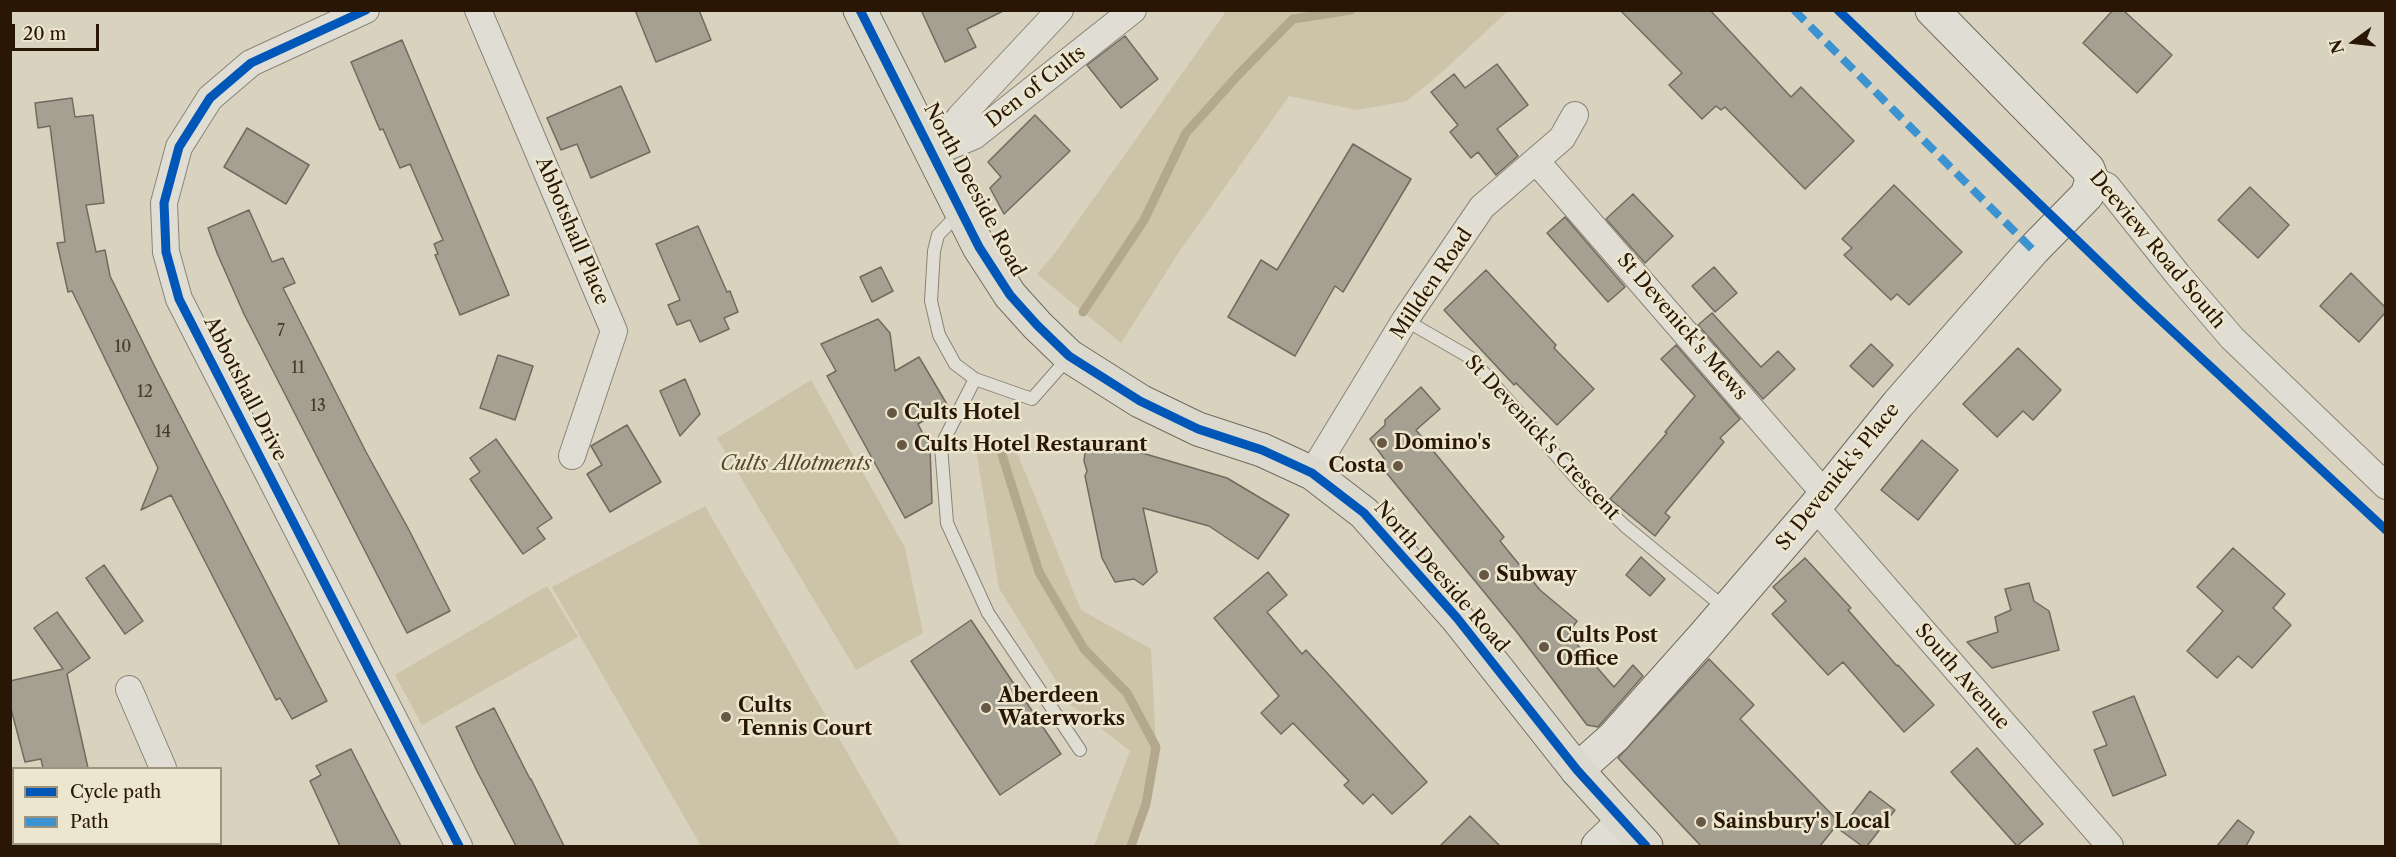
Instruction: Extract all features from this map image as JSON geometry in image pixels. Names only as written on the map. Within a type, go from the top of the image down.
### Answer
[{"type":"main road","name":"North Deeside Road","points":[[860,10],[960,211],[1010,295],[1037,325],[1069,357],[1140,401],[1198,429],[1262,450],[1312,473],[1364,513],[1457,618],[1577,770],[1646,846]]},
{"type":"street","name":"Abbotshall Drive","points":[[366,10],[251,63],[210,98],[179,147],[164,203],[166,252],[179,299],[459,846]]},
{"type":"street","name":"Abbotshall Place","points":[[478,10],[614,331],[572,456]]},
{"type":"street","points":[[933,153],[960,117],[1060,10]]},
{"type":"street","name":"Den of Cults","points":[[933,153],[974,136],[1133,10]]},
{"type":"street","name":"Deeview Road South","points":[[1932,10],[2088,169],[2090,187],[2107,186],[2232,338],[2385,486]]},
{"type":"street","name":"Millden Road","points":[[1312,473],[1406,320],[1482,207],[1537,162],[1562,138],[1575,115]]},
{"type":"street","name":"St Devenick's Mews","points":[[1537,162],[1820,500]]},
{"type":"street","name":"St Devenick's Place","points":[[1577,770],[1609,743],[1727,610],[1898,404],[2090,187]]},
{"type":"street","name":"South Avenue","points":[[1820,500],[2110,846]]},
{"type":"street","points":[[129,688],[163,767]]},
{"type":"street","points":[[1598,846],[1623,822]]},
{"type":"lane","points":[[960,211],[938,235],[934,251],[931,301],[939,335],[955,364],[975,379],[1032,399],[1069,357]]},
{"type":"lane","name":"St Devenick's Crescent","points":[[1406,320],[1471,358],[1582,485],[1625,526],[1727,610]]},
{"type":"lane","points":[[975,379],[941,446],[947,523],[988,613],[1080,750]]},
{"type":"green space","points":[[1227,10],[1508,11],[1407,101],[1357,110],[1289,96],[1179,252],[1121,343],[1037,274],[1056,252]]},
{"type":"green space","name":"Cults Allotments","points":[[811,380],[905,548],[923,633],[856,670],[717,438]]},
{"type":"green space","points":[[1012,440],[1081,610],[1151,649],[1156,747],[1146,804],[1131,846],[1094,846],[1130,751],[1071,705],[999,588],[975,444]]},
{"type":"green space","name":"Cults Tennis Court","points":[[705,506],[901,846],[701,846],[552,587]]},
{"type":"green space","points":[[547,586],[578,637],[422,725],[395,675]]},
{"type":"building","points":[[635,10],[699,10],[711,40],[656,62]]},
{"type":"building","points":[[921,10],[1005,10],[967,29],[976,47],[945,62]]},
{"type":"building","points":[[1620,10],[1710,10],[1791,97],[1801,87],[1854,141],[1805,189],[1725,107],[1721,110],[1716,106],[1702,119],[1669,85],[1682,73]]},
{"type":"building","points":[[2113,10],[2123,10],[2172,55],[2137,93],[2083,43]]},
{"type":"building","points":[[1125,36],[1158,79],[1121,108],[1087,65]]},
{"type":"building","points":[[402,40],[509,295],[460,315],[435,255],[438,254],[434,244],[443,240],[410,164],[400,168],[383,129],[380,130],[351,62]]},
{"type":"building","points":[[1497,64],[1528,105],[1497,129],[1518,156],[1496,175],[1478,152],[1471,158],[1450,132],[1458,125],[1431,92],[1454,74],[1465,88]]},
{"type":"building","points":[[621,86],[650,152],[591,178],[577,144],[561,150],[547,118]]},
{"type":"building","points":[[72,98],[75,117],[93,115],[104,203],[86,205],[96,252],[105,250],[110,276],[327,701],[292,719],[280,698],[276,700],[171,495],[141,510],[158,468],[72,291],[68,292],[57,243],[65,242],[50,126],[38,128],[35,103]]},
{"type":"building","points":[[1035,115],[1070,151],[1004,214],[990,188],[1001,177],[988,162]]},
{"type":"building","points":[[247,128],[309,165],[286,204],[224,167]]},
{"type":"building","points":[[1353,144],[1411,179],[1343,292],[1335,286],[1295,356],[1228,317],[1261,260],[1277,270]]},
{"type":"building","points":[[1894,185],[1962,252],[1909,305],[1897,294],[1891,300],[1844,255],[1852,248],[1842,239]]},
{"type":"building","points":[[2250,187],[2289,225],[2258,258],[2218,220]]},
{"type":"building","points":[[1633,194],[1673,236],[1645,263],[1606,219]]},
{"type":"building","points":[[249,210],[272,262],[283,258],[295,283],[283,288],[450,611],[407,633],[244,314],[217,253],[208,228]]},
{"type":"building","points":[[1565,217],[1625,287],[1608,302],[1547,233]]},
{"type":"building","points":[[698,226],[738,312],[724,318],[729,329],[700,342],[690,320],[677,325],[668,305],[680,300],[656,244]]},
{"type":"building","points":[[881,267],[893,291],[872,302],[860,277]]},
{"type":"building","points":[[1714,267],[1737,293],[1715,312],[1692,286]]},
{"type":"building","points":[[1486,270],[1556,345],[1554,348],[1594,389],[1557,425],[1516,383],[1514,385],[1444,310]]},
{"type":"building","points":[[2351,273],[2385,307],[2385,313],[2359,342],[2320,306]]},
{"type":"building","points":[[1712,313],[1761,367],[1778,351],[1795,369],[1763,399],[1698,325]]},
{"type":"building","name":"Cults Hotel","points":[[878,319],[890,333],[895,371],[919,357],[948,406],[918,424],[930,448],[932,503],[905,518],[827,376],[836,371],[821,344]]},
{"type":"building","points":[[1871,344],[1893,365],[1873,387],[1850,366]]},
{"type":"building","points":[[1676,345],[1740,419],[1720,438],[1724,442],[1665,513],[1670,517],[1655,536],[1610,499],[1667,433],[1665,432],[1695,396],[1661,359]]},
{"type":"building","points":[[2018,348],[2061,390],[2033,420],[2023,411],[1997,437],[1963,404]]},
{"type":"building","points":[[498,355],[533,366],[515,420],[480,408]]},
{"type":"building","points":[[685,379],[700,414],[680,436],[660,391]]},
{"type":"building","points":[[1421,387],[1440,409],[1416,430],[1504,537],[1500,541],[1540,590],[1577,621],[1568,634],[1614,687],[1633,665],[1643,676],[1598,727],[1587,725],[1516,631],[1380,465],[1385,460],[1370,439],[1385,425],[1385,420]]},
{"type":"building","points":[[627,425],[661,482],[610,512],[587,474],[602,465],[591,446]]},
{"type":"building","points":[[496,439],[552,518],[537,528],[545,539],[523,554],[470,479],[480,472],[470,458]]},
{"type":"building","points":[[1922,440],[1958,470],[1918,520],[1881,490]]},
{"type":"building","points":[[1101,445],[1109,448],[1115,445],[1227,478],[1289,515],[1258,559],[1209,526],[1143,508],[1157,572],[1143,585],[1134,579],[1115,582],[1102,558],[1085,476],[1087,471],[1084,461],[1085,452]]},
{"type":"building","points":[[2233,548],[2285,594],[2273,608],[2291,625],[2252,668],[2238,656],[2217,678],[2187,651],[2223,611],[2197,587]]},
{"type":"building","points":[[1641,557],[1665,579],[1650,596],[1626,575]]},
{"type":"building","points":[[1805,558],[1851,608],[1848,610],[1897,666],[1934,705],[1904,732],[1843,662],[1828,675],[1772,614],[1786,601],[1773,587]]},
{"type":"building","points":[[104,565],[143,621],[125,634],[86,578]]},
{"type":"building","points":[[1268,572],[1287,595],[1267,612],[1302,654],[1306,650],[1427,782],[1392,814],[1373,794],[1363,804],[1344,785],[1349,781],[1293,723],[1281,734],[1261,713],[1279,696],[1214,618]]},
{"type":"building","points":[[2029,583],[2034,601],[2049,611],[2059,650],[1992,668],[1967,642],[1998,632],[1995,617],[2011,610],[2005,589]]},
{"type":"building","points":[[57,612],[90,658],[67,674],[88,767],[43,767],[41,759],[25,762],[10,705],[10,681],[63,669],[34,628]]},
{"type":"building","name":"Aberdeen Waterworks","points":[[971,620],[1061,754],[1000,795],[911,661]]},
{"type":"building","points":[[1709,659],[1754,705],[1740,719],[1839,822],[1820,846],[1701,846],[1618,758]]},
{"type":"building","points":[[2134,696],[2166,775],[2113,796],[2094,750],[2107,745],[2093,712]]},
{"type":"building","points":[[494,708],[564,846],[516,846],[478,773],[456,727]]},
{"type":"building","points":[[1977,748],[2043,824],[2017,846],[1951,772]]},
{"type":"building","points":[[351,749],[401,846],[340,846],[310,781],[321,775],[316,766]]},
{"type":"building","points":[[1870,791],[1895,810],[1867,846],[1862,846],[1840,830]]},
{"type":"building","points":[[1470,816],[1500,846],[1440,846]]},
{"type":"building","points":[[2238,820],[2254,832],[2246,846],[2217,846]]},
{"type":"waterway","points":[[1083,312],[1144,220],[1186,133],[1293,19],[1351,10]]},
{"type":"waterway","points":[[998,442],[1039,572],[1084,649],[1127,693],[1156,747],[1146,804],[1131,846]]},
{"type":"marked path","points":[[1794,10],[2033,250]]},
{"type":"cycle path","points":[[366,10],[251,63],[210,98],[179,147],[164,203],[166,252],[179,299],[459,846]]},
{"type":"cycle path","points":[[860,10],[979,247],[1010,295],[1037,325],[1069,356],[1140,401],[1198,429],[1262,450],[1312,473],[1364,513],[1457,618],[1577,770],[1646,846]]},
{"type":"cycle path","points":[[1838,10],[2140,301],[2386,530]]},
{"type":"place","name":"Cults Hotel","points":[[892,413]]},
{"type":"place","name":"Domino's","points":[[1382,443]]},
{"type":"place","name":"Cults Hotel Restaurant","points":[[902,445]]},
{"type":"place","name":"Costa","points":[[1398,466]]},
{"type":"place","name":"Subway","points":[[1484,575]]},
{"type":"place","name":"Cults Post Office","points":[[1544,647]]},
{"type":"place","name":"Aberdeen Waterworks","points":[[986,708]]},
{"type":"place","name":"Cults Tennis Court","points":[[726,717]]},
{"type":"place","name":"Sainsbury's Local","points":[[1701,822]]}]
